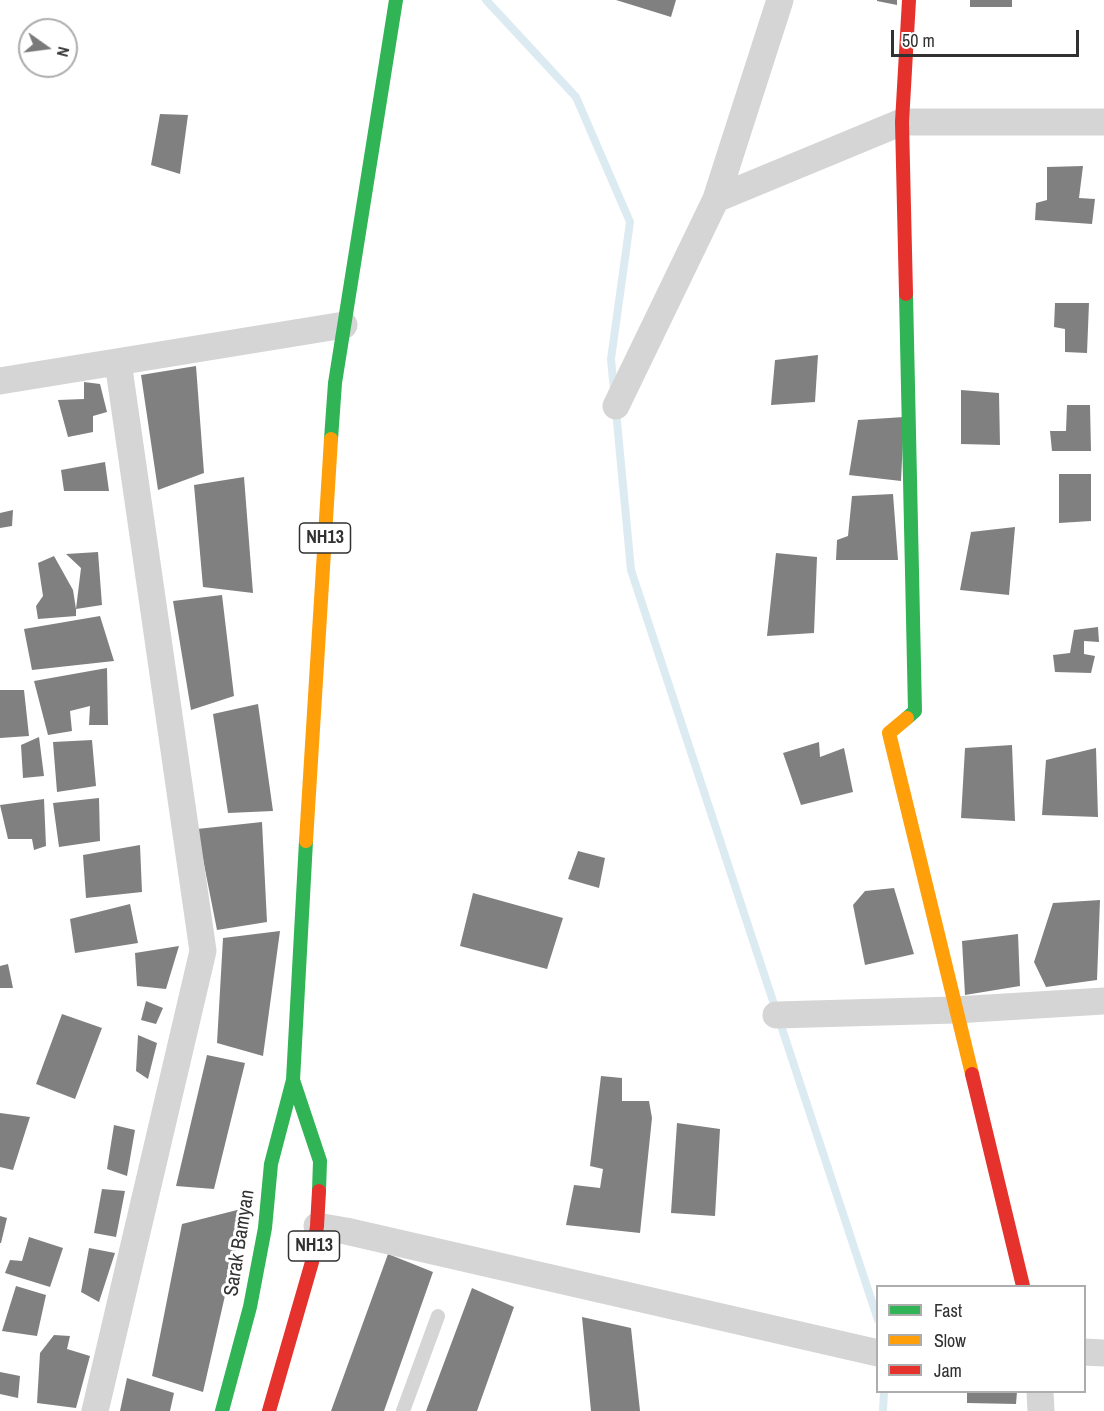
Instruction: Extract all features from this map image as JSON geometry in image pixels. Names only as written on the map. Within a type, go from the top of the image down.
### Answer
[{"type":"main road","name":"NH13","points":[[269,1411],[312,1262],[317,1226],[320,1161],[293,1080],[310,759],[335,383],[396,0]]},
{"type":"main road","points":[[909,0],[902,122],[915,711],[888,733],[1023,1285]]},
{"type":"main road","name":"Sarak Bamyan","points":[[222,1411],[250,1307],[264,1228],[270,1164],[293,1080]]},
{"type":"street","points":[[616,406],[716,199],[780,0]]},
{"type":"street","points":[[716,199],[902,122],[1104,122]]},
{"type":"street","points":[[0,381],[344,325]]},
{"type":"street","points":[[95,1411],[203,951],[118,362]]},
{"type":"street","points":[[776,1015],[955,1010],[1104,1001]]},
{"type":"street","points":[[317,1226],[876,1353]]},
{"type":"street","points":[[1086,1352],[1104,1353]]},
{"type":"street","points":[[1040,1393],[1041,1411]]},
{"type":"lane","points":[[403,1411],[438,1316]]},
{"type":"building","points":[[616,0],[676,0],[671,17]]},
{"type":"building","points":[[897,0],[897,5],[877,1]]},
{"type":"building","points":[[970,0],[1012,0],[1012,7],[970,7]]},
{"type":"building","points":[[160,114],[188,115],[180,174],[151,165]]},
{"type":"building","points":[[1083,166],[1079,198],[1095,199],[1092,224],[1035,220],[1036,203],[1047,200],[1047,167]]},
{"type":"building","points":[[1055,303],[1089,303],[1087,353],[1065,352],[1065,329],[1054,327]]},
{"type":"building","points":[[818,355],[815,402],[771,405],[775,360]]},
{"type":"building","points":[[196,366],[204,473],[158,490],[141,375]]},
{"type":"building","points":[[84,382],[100,384],[107,412],[93,416],[93,432],[68,437],[58,400],[84,399]]},
{"type":"building","points":[[961,390],[999,393],[1000,445],[961,444]]},
{"type":"building","points":[[1067,405],[1090,405],[1091,451],[1052,451],[1050,431],[1066,431]]},
{"type":"building","points":[[904,417],[901,481],[849,475],[858,420]]},
{"type":"building","points":[[105,462],[109,491],[64,491],[61,470]]},
{"type":"building","points":[[1059,474],[1091,474],[1091,521],[1059,523]]},
{"type":"building","points":[[244,477],[253,593],[203,587],[194,485]]},
{"type":"building","points":[[893,494],[898,560],[836,560],[837,540],[848,536],[852,496]]},
{"type":"building","points":[[13,510],[12,526],[0,528],[0,513]]},
{"type":"building","points":[[1015,527],[1009,595],[960,590],[971,532]]},
{"type":"building","points":[[98,552],[102,605],[76,609],[81,568],[66,554]]},
{"type":"building","points":[[776,553],[817,557],[814,633],[767,636]]},
{"type":"building","points":[[54,556],[73,590],[76,616],[38,619],[36,606],[43,596],[38,563]]},
{"type":"building","points":[[222,595],[234,696],[191,710],[173,601]]},
{"type":"building","points":[[100,616],[114,661],[32,670],[24,629]]},
{"type":"building","points":[[1098,627],[1099,642],[1084,641],[1084,654],[1095,656],[1091,673],[1055,672],[1053,655],[1070,653],[1074,630]]},
{"type":"building","points":[[107,668],[108,725],[89,725],[90,706],[70,711],[72,731],[48,735],[34,681]]},
{"type":"building","points":[[0,690],[24,690],[29,736],[0,738]]},
{"type":"building","points":[[258,704],[273,811],[228,813],[213,714]]},
{"type":"building","points":[[39,737],[44,776],[23,778],[21,745]]},
{"type":"building","points":[[92,740],[96,786],[57,792],[53,742]]},
{"type":"building","points":[[819,742],[820,757],[844,748],[853,792],[801,805],[783,753]]},
{"type":"building","points":[[1012,745],[1015,821],[961,818],[965,748]]},
{"type":"building","points":[[1096,748],[1098,817],[1042,815],[1046,760]]},
{"type":"building","points":[[99,798],[100,841],[59,847],[53,803]]},
{"type":"building","points":[[44,799],[46,846],[34,850],[32,839],[8,839],[0,805]]},
{"type":"building","points":[[262,822],[267,922],[217,930],[197,829]]},
{"type":"building","points":[[140,845],[142,892],[86,898],[83,855]]},
{"type":"building","points":[[578,851],[605,858],[599,888],[568,879]]},
{"type":"building","points":[[894,888],[914,954],[865,965],[853,905],[865,891]]},
{"type":"building","points":[[473,893],[563,918],[547,969],[460,946]]},
{"type":"building","points":[[1100,900],[1097,980],[1046,987],[1034,962],[1053,903]]},
{"type":"building","points":[[130,904],[138,943],[75,953],[70,919]]},
{"type":"building","points":[[280,931],[263,1056],[217,1043],[223,938]]},
{"type":"building","points":[[1018,934],[1020,986],[965,995],[962,941]]},
{"type":"building","points":[[179,946],[166,989],[137,986],[135,953]]},
{"type":"building","points":[[8,964],[13,988],[0,988],[0,966]]},
{"type":"building","points":[[146,1001],[163,1008],[156,1024],[141,1020]]},
{"type":"building","points":[[62,1014],[102,1028],[75,1099],[36,1084]]},
{"type":"building","points":[[138,1035],[157,1043],[148,1079],[136,1071]]},
{"type":"building","points":[[207,1055],[245,1063],[214,1189],[176,1186]]},
{"type":"building","points":[[601,1076],[622,1078],[622,1101],[649,1101],[652,1118],[640,1233],[566,1225],[574,1185],[600,1188],[603,1169],[590,1166]]},
{"type":"building","points":[[0,1113],[30,1117],[13,1170],[0,1167]]},
{"type":"building","points":[[677,1123],[720,1129],[715,1216],[671,1213]]},
{"type":"building","points":[[114,1125],[135,1130],[127,1176],[107,1169]]},
{"type":"building","points":[[102,1189],[125,1191],[116,1237],[94,1233]]},
{"type":"building","points":[[245,1208],[203,1392],[152,1376],[182,1224]]},
{"type":"building","points":[[0,1216],[7,1218],[1,1243],[0,1243]]},
{"type":"building","points":[[29,1237],[63,1248],[50,1287],[5,1273],[10,1260],[22,1261]]},
{"type":"building","points":[[89,1248],[115,1253],[99,1302],[81,1292]]},
{"type":"building","points":[[388,1254],[433,1272],[384,1411],[331,1411]]},
{"type":"building","points":[[16,1286],[46,1295],[37,1336],[2,1331]]},
{"type":"building","points":[[472,1288],[514,1307],[477,1411],[426,1411]]},
{"type":"building","points":[[582,1317],[631,1328],[640,1411],[591,1411]]},
{"type":"building","points":[[54,1335],[70,1336],[67,1349],[90,1356],[76,1408],[37,1403],[40,1353]]},
{"type":"building","points":[[0,1372],[20,1376],[18,1398],[0,1394]]},
{"type":"building","points":[[127,1378],[174,1393],[170,1411],[120,1411]]},
{"type":"building","points":[[967,1393],[1017,1393],[1016,1404],[967,1403]]},
{"type":"waterway","points":[[486,0],[576,97],[630,222],[611,359],[614,390]]},
{"type":"waterway","points":[[616,411],[631,570],[876,1314]]},
{"type":"waterway","points":[[883,1411],[884,1393]]},
{"type":"traffic: fast","points":[[331,439],[335,383],[396,0]]},
{"type":"traffic: fast","points":[[906,294],[915,711],[907,718]]},
{"type":"traffic: fast","points":[[222,1411],[250,1307],[265,1228],[271,1164],[293,1080],[306,841]]},
{"type":"traffic: fast","points":[[293,1080],[320,1161],[319,1191]]},
{"type":"traffic: slow","points":[[306,841],[331,439]]},
{"type":"traffic: slow","points":[[907,718],[889,733],[972,1074]]},
{"type":"traffic: jam","points":[[906,294],[902,122],[909,0]]},
{"type":"traffic: jam","points":[[972,1074],[1023,1285]]},
{"type":"traffic: jam","points":[[269,1411],[312,1262],[319,1191]]}]
